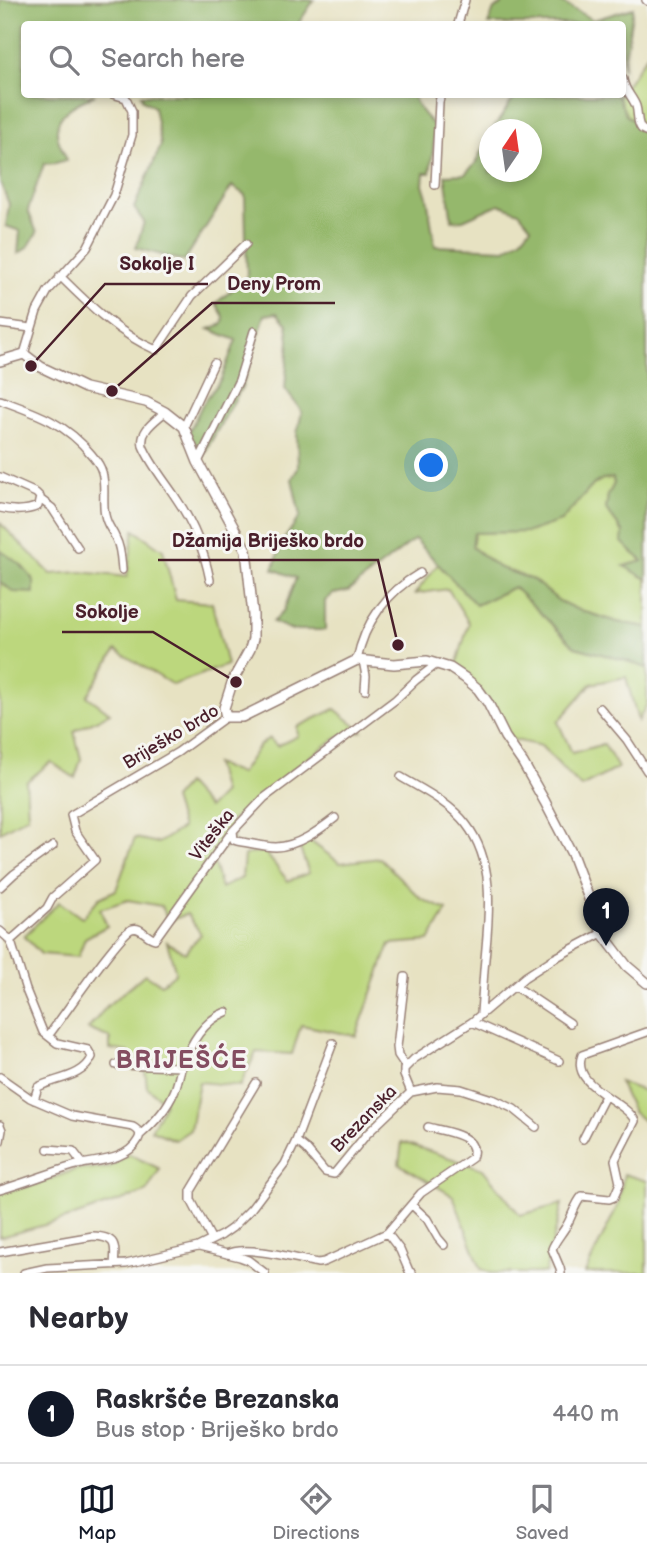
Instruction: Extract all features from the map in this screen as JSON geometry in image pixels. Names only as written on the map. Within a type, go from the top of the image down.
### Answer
[{"type":"street","points":[[459,21],[465,0]]},
{"type":"street","points":[[626,90],[634,101],[639,124],[647,132]]},
{"type":"street","points":[[24,354],[37,311],[48,291],[87,248],[114,195],[132,135],[132,111],[126,98]]},
{"type":"street","points":[[435,185],[440,98]]},
{"type":"street","points":[[60,276],[115,326],[156,351],[192,296],[246,244]]},
{"type":"street","points":[[0,324],[31,328]]},
{"type":"street","points":[[198,462],[239,380],[254,331]]},
{"type":"street","points":[[0,361],[24,354]]},
{"type":"street","points":[[24,354],[41,367],[85,388],[146,402],[184,427],[198,462],[246,550],[253,639],[233,680],[224,708],[226,718]]},
{"type":"street","points":[[184,427],[214,363]]},
{"type":"street","points":[[0,400],[59,424],[82,443],[100,464],[103,475],[102,502],[108,526],[121,554],[122,570]]},
{"type":"street","points":[[165,412],[144,432],[141,438],[143,446],[200,538],[210,580]]},
{"type":"street","points":[[0,477],[40,496],[40,499],[52,508],[78,548]]},
{"type":"street","points":[[0,508],[18,511],[31,509],[38,506],[40,499]]},
{"type":"street","points":[[365,690],[366,676],[360,660],[360,645],[369,625],[380,607],[407,580],[420,573]]},
{"type":"street","points":[[360,660],[394,664],[438,663],[450,668],[478,689],[523,763],[566,844],[602,933],[627,967],[647,983]]},
{"type":"street","name":"Briješko brdo","points":[[10,941],[47,908],[53,897],[95,860],[75,831],[72,815],[178,752],[226,718],[242,717],[360,660]]},
{"type":"street","name":"Viteška","points":[[48,1036],[127,931],[141,930],[148,937],[155,939],[233,831],[264,798],[385,708],[438,663]]},
{"type":"street","points":[[600,708],[627,740],[647,771]]},
{"type":"street","points":[[401,777],[437,798],[465,822],[475,838],[489,894],[481,1013]]},
{"type":"street","points":[[233,831],[233,840],[279,847],[293,844],[335,818]]},
{"type":"street","points":[[0,887],[53,846]]},
{"type":"street","points":[[0,931],[10,941],[38,1024],[57,1044],[88,1050],[92,1057],[83,1069],[41,1085],[34,1100]]},
{"type":"street","name":"Brezanska","points":[[411,1092],[404,1075],[406,1067],[414,1059],[472,1022],[553,959],[602,933]]},
{"type":"street","points":[[405,977],[397,1047],[398,1055],[406,1067]]},
{"type":"street","points":[[515,986],[570,1023]]},
{"type":"street","points":[[0,1190],[124,1153],[163,1111],[174,1093],[182,1067],[200,1032],[209,1021],[226,1012]]},
{"type":"street","points":[[472,1022],[559,1060]]},
{"type":"street","points":[[561,1273],[552,1249],[555,1241],[566,1227],[582,1196],[609,1199],[614,1197],[620,1177],[615,1160],[635,1121],[635,1118],[585,1077],[581,1069],[582,1055],[647,1032]]},
{"type":"street","points":[[24,1273],[47,1268],[114,1265],[198,1247],[232,1228],[251,1209],[285,1164],[333,1043]]},
{"type":"street","points":[[116,1065],[182,1067]]},
{"type":"street","points":[[0,1077],[34,1100],[72,1116],[133,1127],[140,1135]]},
{"type":"street","points":[[212,1240],[191,1199],[191,1191],[256,1083]]},
{"type":"street","name":"Brezanska","points":[[296,1141],[325,1172],[334,1174],[366,1135],[411,1092],[437,1087],[461,1089],[495,1100],[514,1109],[536,1127]]},
{"type":"street","points":[[583,1139],[605,1096]]},
{"type":"street","points":[[0,1125],[0,1141]]},
{"type":"street","points":[[227,1254],[236,1250],[318,1263],[387,1233],[421,1194],[474,1155],[474,1147],[464,1138],[428,1126]]},
{"type":"street","points":[[48,1149],[73,1151],[83,1164]]},
{"type":"street","points":[[412,1205],[427,1219],[444,1245]]},
{"type":"street","points":[[387,1233],[412,1273]]},
{"type":"street","points":[[0,1252],[103,1236],[114,1243],[114,1265]]},
{"type":"street","points":[[198,1247],[248,1260],[265,1273]]},
{"type":"green space","points":[[0,0],[314,0],[300,21],[21,21],[21,98],[88,98],[69,109],[60,119],[57,136],[67,160],[44,164],[28,210],[37,233],[28,247],[18,254],[20,231],[6,226],[9,204],[0,182]]},
{"type":"green space","points":[[502,0],[557,0],[593,20],[633,8],[626,51],[626,21],[489,21],[494,9],[502,5]]},
{"type":"green space","points":[[647,55],[647,131],[626,115],[618,98],[626,98],[626,86]]},
{"type":"green space","points":[[142,98],[414,98],[422,112],[436,127],[430,173],[424,173],[423,184],[435,246],[505,249],[522,238],[531,227],[519,212],[499,204],[463,220],[452,221],[445,175],[465,174],[479,156],[479,182],[542,182],[542,119],[500,119],[511,102],[515,98],[618,98],[626,115],[647,131],[647,579],[624,566],[643,561],[622,542],[623,532],[606,509],[608,495],[614,484],[613,478],[594,484],[561,521],[528,532],[474,533],[472,547],[498,567],[533,580],[559,601],[576,609],[617,622],[647,627],[647,668],[575,647],[514,587],[476,605],[415,539],[348,591],[333,594],[325,601],[325,630],[292,630],[273,622],[284,610],[296,578],[273,569],[283,541],[300,516],[292,479],[298,468],[297,433],[302,412],[285,389],[289,340],[287,324],[277,313],[265,315],[242,387],[201,459],[189,432],[202,405],[221,379],[236,340],[209,329],[223,324],[224,317],[216,303],[247,278],[245,195],[232,186],[184,261],[136,248],[144,222],[134,208],[161,145],[154,107]]},
{"type":"green space","points":[[613,478],[614,484],[608,495],[606,509],[623,532],[632,552],[644,561],[625,566],[647,579],[647,627],[617,622],[576,609],[559,601],[533,580],[498,567],[472,547],[474,533],[528,532],[561,521],[594,484]]},
{"type":"green space","points":[[0,523],[51,574],[81,572],[127,577],[134,530],[163,550],[176,600],[212,603],[227,665],[173,685],[116,650],[87,696],[110,713],[74,731],[81,759],[75,778],[51,762],[26,782],[28,816],[0,832]]},
{"type":"green space","points":[[0,550],[21,565],[34,580],[34,593],[14,592],[0,582]]},
{"type":"green space","points":[[438,564],[476,605],[514,587],[575,647],[647,668],[647,704],[638,721],[626,677],[591,684],[558,722],[572,753],[604,744],[618,768],[581,787],[541,746],[506,738],[488,701],[456,666],[469,623],[448,589],[415,594]]},
{"type":"green space","points":[[335,709],[362,731],[339,736],[300,764],[230,822],[234,845],[216,851],[213,861],[221,888],[242,878],[244,855],[264,851],[288,881],[309,873],[299,846],[310,841],[340,863],[380,858],[421,899],[447,910],[429,941],[390,944],[356,1036],[301,1025],[292,1054],[256,1052],[240,1086],[199,1082],[190,1130],[175,1140],[151,1130],[165,1103],[147,1087],[145,1069],[129,1063],[129,1052],[110,1049],[110,1038],[88,1029],[107,1006],[145,974],[161,984],[176,973],[167,942],[185,953],[201,934],[187,914],[169,921],[161,906],[128,900],[100,909],[107,926],[85,938],[78,957],[41,954],[24,936],[59,902],[82,918],[99,898],[116,890],[135,838],[158,843],[182,828],[173,799],[186,784],[208,808],[223,793],[215,764],[240,774],[259,746],[269,738],[277,746],[298,736],[297,727]]},
{"type":"green space","points":[[619,1082],[647,1092],[647,1124],[633,1112]]},
{"type":"green space","points":[[402,1142],[483,1169],[520,1215],[562,1204],[545,1273],[491,1273],[481,1269],[453,1196],[399,1164]]},
{"type":"green space","points":[[129,1154],[160,1169],[146,1192],[56,1222],[0,1237],[0,1192],[34,1185],[77,1169],[108,1168]]},
{"type":"green space","points":[[624,1174],[647,1181],[647,1273],[585,1273],[618,1205]]},
{"type":"place","name":"Sokolje I","points":[[31,366]]},
{"type":"place","name":"Deny Prom","points":[[112,391]]},
{"type":"place","name":"Džamija Briješko brdo","points":[[398,645]]},
{"type":"place","name":"Sokolje","points":[[236,682]]},
{"type":"place","name":"Raskršće Brezanska","points":[[606,946]]},
{"type":"district","name":"BRIJEŠĆE","points":[[182,1060]]}]
